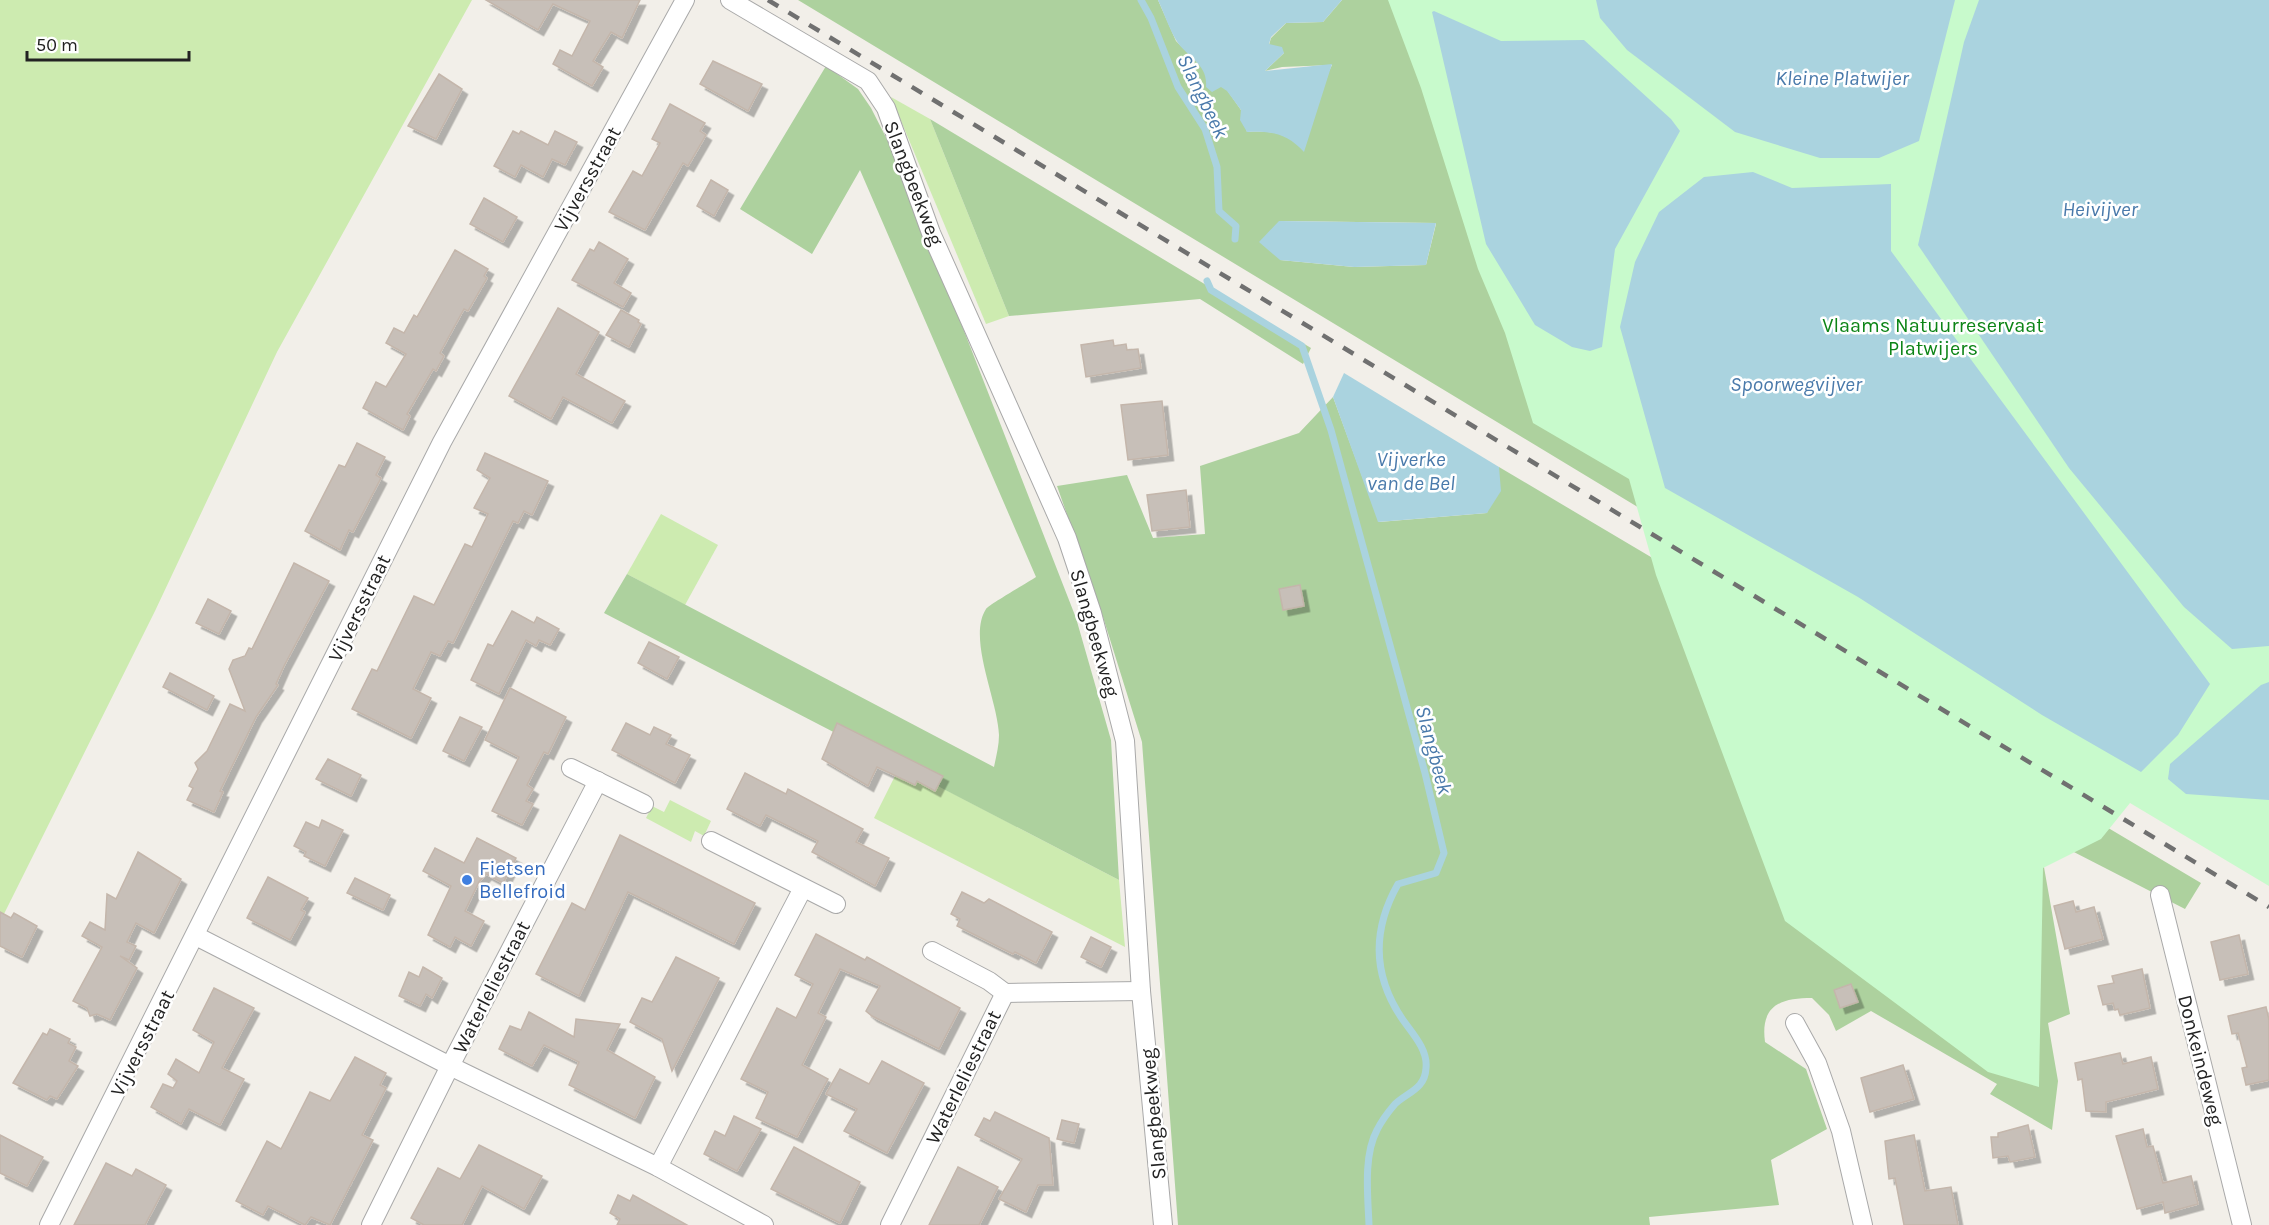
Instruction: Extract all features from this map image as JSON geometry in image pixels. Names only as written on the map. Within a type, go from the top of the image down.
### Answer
[{"type":"street","name":"Vijversstraat","points":[[49,1225],[442,442],[685,0]]},
{"type":"street","name":"Slangbeekweg","points":[[730,0],[868,81],[886,108],[931,233],[1067,538],[1092,613],[1125,741],[1141,991],[1163,1225]]},
{"type":"street","points":[[571,768],[644,804]]},
{"type":"street","name":"Waterleliestraat","points":[[371,1225],[450,1066],[598,781]]},
{"type":"street","points":[[711,841],[836,904]]},
{"type":"street","points":[[658,1167],[803,888]]},
{"type":"street","name":"Donkeindeweg","points":[[2160,895],[2242,1225]]},
{"type":"street","name":"Waterleliestraat","points":[[196,936],[450,1066],[658,1167],[764,1225]]},
{"type":"street","name":"Waterleliestraat","points":[[932,951],[989,981],[1005,993],[1141,991]]},
{"type":"street","name":"Waterleliestraat","points":[[890,1225],[1005,993]]},
{"type":"street","points":[[1795,1023],[1817,1063],[1841,1131],[1863,1225]]},
{"type":"green space","points":[[0,0],[472,0],[277,352],[155,611],[0,922]]},
{"type":"green space","points":[[798,0],[1158,0],[1176,41],[1203,68],[1207,77],[1227,90],[1241,110],[1247,132],[1272,132],[1295,141],[1332,65],[1282,67],[1265,71],[1284,53],[1269,45],[1271,38],[1286,23],[1323,22],[1342,0],[1596,0],[1689,538]],"holes":[[[1279,221],[1436,223],[1426,265],[1354,267],[1280,260]]]},
{"type":"green space","name":"Vlaams Natuurreservaat Platwijers","points":[[1388,0],[2269,0],[2269,886],[2130,803],[2101,839],[2043,868],[2039,1087],[1988,1072],[1785,921],[1656,575],[1629,479],[1533,423],[1505,333],[1478,269],[1421,88]]},
{"type":"green space","points":[[826,66],[858,89],[871,108],[897,159],[1076,618],[1111,740],[1119,880],[604,613],[627,574],[994,767],[999,735],[982,653],[981,621],[989,606],[1036,577],[860,170],[812,254],[740,209]]},
{"type":"green space","points":[[891,97],[930,119],[1009,316],[986,324]]},
{"type":"green space","points":[[930,119],[1311,348],[1303,364],[1200,299],[1009,316]]},
{"type":"green space","points":[[1333,397],[1379,522],[1487,513],[1499,467],[2201,883],[2185,909],[2068,849],[2042,856],[2070,1014],[2048,1023],[2058,1081],[2052,1130],[1990,1094],[1997,1084],[1871,1011],[1836,1031],[1829,1015],[1812,998],[1801,998],[1782,1002],[1770,1012],[1764,1029],[1765,1042],[1806,1069],[1827,1129],[1771,1160],[1779,1205],[1649,1217],[1650,1225],[1178,1225],[1142,742],[1103,617],[1057,486],[1127,475],[1153,538],[1205,534],[1200,466],[1299,433]]},
{"type":"green space","points":[[661,514],[718,545],[685,605],[627,574]]},
{"type":"green space","points":[[900,766],[1119,880],[1125,947],[874,818]]},
{"type":"green space","points":[[670,800],[711,821],[704,836],[695,831],[691,842],[646,818],[652,806],[664,812]]},
{"type":"water","points":[[1158,0],[1342,0],[1323,22],[1286,23],[1271,37],[1269,44],[1282,47],[1284,53],[1265,71],[1332,64],[1304,152],[1278,134],[1247,132],[1240,120],[1241,110],[1227,91],[1221,87],[1212,92],[1206,87],[1204,72],[1176,40]]},
{"type":"water","name":"Kleine Platwijer","points":[[1596,0],[1955,0],[1919,141],[1879,158],[1820,158],[1735,132],[1627,50],[1600,18]]},
{"type":"water","name":"Heivijver","points":[[1979,0],[2269,0],[2269,646],[2232,649],[2184,607],[2069,468],[1918,245],[1964,42]]},
{"type":"water","points":[[1432,12],[1501,41],[1584,40],[1671,119],[1680,131],[1615,249],[1602,347],[1590,351],[1572,347],[1535,325],[1486,244]]},
{"type":"water","name":"Spoorwegvijver","points":[[1753,172],[1792,188],[1891,184],[1891,251],[2210,684],[2178,735],[2141,772],[2042,715],[1858,597],[1665,488],[1620,327],[1635,262],[1659,212],[1704,177]]},
{"type":"water","points":[[1279,221],[1436,223],[1426,265],[1354,267],[1280,260],[1259,242]]},
{"type":"water","name":"Vijverke van de Bel","points":[[1344,373],[1499,467],[1501,491],[1487,513],[1378,522],[1333,397]]},
{"type":"water","points":[[2269,682],[2269,800],[2186,794],[2168,779],[2170,764],[2261,685]]},
{"type":"building","points":[[486,0],[640,0],[622,38],[611,32],[593,61],[603,67],[592,86],[553,64],[560,50],[572,56],[590,21],[553,4],[538,30]]},
{"type":"building","points":[[713,61],[762,84],[748,111],[700,84]]},
{"type":"building","points":[[439,74],[462,89],[436,139],[408,126]]},
{"type":"building","points":[[670,104],[705,123],[700,131],[706,135],[688,166],[683,163],[645,230],[609,212],[633,171],[642,176],[660,143],[652,139]]},
{"type":"building","points":[[513,131],[519,134],[521,131],[548,145],[555,131],[577,142],[565,165],[552,159],[543,177],[521,165],[515,177],[494,166]]},
{"type":"building","points":[[711,180],[728,190],[714,216],[697,206]]},
{"type":"building","points":[[484,198],[517,217],[503,242],[470,224]]},
{"type":"building","points":[[599,242],[628,259],[614,283],[631,293],[623,307],[572,280],[590,249],[594,251]]},
{"type":"building","points":[[455,250],[488,269],[484,276],[487,278],[468,311],[464,309],[440,353],[444,356],[436,371],[433,369],[407,414],[410,416],[403,430],[363,408],[376,382],[386,387],[406,354],[386,343],[394,328],[404,333],[414,315],[417,317]]},
{"type":"building","points":[[558,308],[599,332],[576,374],[625,401],[612,423],[563,397],[551,419],[509,396]]},
{"type":"building","points":[[621,310],[639,320],[641,324],[629,347],[606,335]]},
{"type":"building","points":[[1113,340],[1114,346],[1126,344],[1127,350],[1138,349],[1141,368],[1086,377],[1081,345]]},
{"type":"building","points":[[1162,401],[1168,455],[1128,460],[1121,405]]},
{"type":"building","points":[[357,443],[385,457],[376,475],[381,478],[353,532],[349,530],[340,550],[305,531],[339,465],[345,467]]},
{"type":"building","points":[[485,453],[548,481],[532,515],[524,511],[518,523],[513,521],[453,643],[448,641],[440,656],[431,652],[413,689],[431,698],[411,738],[352,709],[372,669],[377,671],[414,596],[434,605],[465,544],[472,547],[488,514],[474,508],[490,478],[477,470]]},
{"type":"building","points":[[1186,490],[1190,527],[1152,531],[1147,495]]},
{"type":"building","points":[[294,563],[329,581],[284,666],[276,684],[278,685],[256,717],[220,791],[223,792],[214,812],[187,800],[193,788],[189,786],[198,769],[195,763],[207,751],[230,704],[245,711],[229,669],[233,660],[245,656],[249,648],[252,649]]},
{"type":"building","points":[[1300,585],[1304,606],[1283,610],[1279,589]]},
{"type":"building","points":[[208,599],[231,611],[219,634],[196,623]]},
{"type":"building","points":[[512,611],[534,623],[537,617],[559,629],[550,645],[539,640],[536,646],[526,640],[499,694],[471,680],[488,644],[493,646]]},
{"type":"building","points":[[649,642],[679,657],[667,679],[638,663]]},
{"type":"building","points":[[170,673],[214,696],[207,710],[163,687]]},
{"type":"building","points":[[510,688],[566,717],[548,754],[544,752],[527,785],[533,789],[526,801],[533,804],[522,825],[492,811],[519,757],[485,740]]},
{"type":"building","points":[[460,717],[482,727],[464,761],[443,751]]},
{"type":"building","points":[[626,723],[650,735],[654,727],[671,735],[666,744],[690,755],[675,783],[612,750]]},
{"type":"building","points":[[837,723],[943,776],[935,791],[917,781],[915,785],[877,767],[868,786],[822,759]]},
{"type":"building","points":[[328,759],[361,775],[351,796],[316,779]]},
{"type":"building","points":[[745,773],[786,794],[788,789],[863,829],[856,842],[889,858],[875,886],[812,852],[818,841],[766,815],[760,826],[727,809]]},
{"type":"building","points":[[322,820],[343,830],[325,866],[304,856],[306,852],[294,846],[306,822],[319,828]]},
{"type":"building","points":[[620,835],[755,903],[734,944],[628,892],[579,996],[536,974],[572,903],[585,910]]},
{"type":"building","points":[[477,838],[516,858],[503,883],[486,874],[479,882],[465,911],[484,921],[471,946],[455,937],[450,947],[428,935],[451,886],[423,871],[435,848],[464,863]]},
{"type":"building","points":[[138,852],[181,879],[154,933],[136,923],[127,942],[136,946],[129,960],[120,956],[137,968],[110,1020],[97,1014],[90,1016],[87,1008],[73,1001],[102,947],[82,936],[90,922],[105,930],[107,894],[116,899]]},
{"type":"building","points":[[268,877],[308,898],[301,910],[305,912],[290,940],[247,918]]},
{"type":"building","points":[[355,878],[390,895],[383,910],[347,893]]},
{"type":"building","points":[[962,892],[984,903],[989,899],[1052,932],[1036,963],[957,926],[960,919],[951,914]]},
{"type":"building","points":[[2073,901],[2076,912],[2094,907],[2103,939],[2065,949],[2054,906]]},
{"type":"building","points":[[0,912],[11,918],[14,913],[37,926],[22,957],[0,946]]},
{"type":"building","points":[[816,934],[865,960],[867,957],[960,1008],[939,1049],[872,1016],[866,1011],[880,986],[840,969],[818,1013],[826,1017],[802,1065],[828,1079],[797,1137],[756,1118],[768,1092],[741,1079],[777,1008],[796,1018],[813,984],[795,975]]},
{"type":"building","points":[[2239,935],[2248,974],[2220,980],[2211,942]]},
{"type":"building","points":[[1091,937],[1111,947],[1101,967],[1081,957]]},
{"type":"building","points":[[676,957],[719,978],[672,1071],[662,1039],[630,1022],[642,998],[652,1002]]},
{"type":"building","points":[[423,967],[442,978],[432,998],[426,994],[420,1006],[399,996],[409,972],[419,977]]},
{"type":"building","points":[[2142,969],[2150,1008],[2120,1015],[2113,1003],[2103,1005],[2098,986],[2114,983],[2112,976]]},
{"type":"building","points":[[1851,984],[1858,1002],[1840,1008],[1834,990]]},
{"type":"building","points":[[214,988],[254,1008],[222,1068],[244,1079],[220,1125],[189,1109],[181,1124],[151,1107],[163,1084],[173,1088],[177,1081],[168,1074],[176,1059],[199,1073],[214,1042],[193,1030]]},
{"type":"building","points":[[2266,1007],[2269,1020],[2269,1080],[2246,1085],[2242,1068],[2247,1067],[2238,1033],[2232,1034],[2228,1016]]},
{"type":"building","points":[[529,1012],[574,1037],[576,1019],[620,1024],[607,1050],[655,1077],[635,1118],[569,1085],[579,1062],[544,1045],[532,1066],[499,1049],[510,1026],[521,1030]]},
{"type":"building","points":[[50,1029],[70,1039],[68,1043],[76,1047],[69,1061],[78,1066],[57,1099],[50,1096],[47,1100],[13,1083],[43,1033],[47,1035]]},
{"type":"building","points":[[2120,1053],[2123,1064],[2151,1057],[2158,1089],[2106,1102],[2106,1112],[2086,1111],[2082,1079],[2078,1080],[2075,1063]]},
{"type":"building","points":[[355,1057],[386,1073],[380,1085],[386,1088],[362,1135],[373,1140],[330,1225],[311,1217],[305,1225],[268,1206],[263,1215],[236,1201],[267,1141],[281,1149],[310,1092],[330,1101]]},
{"type":"building","points":[[882,1061],[924,1083],[887,1153],[844,1131],[857,1109],[826,1094],[840,1069],[869,1084]]},
{"type":"building","points":[[1903,1065],[1914,1099],[1870,1112],[1861,1078]]},
{"type":"building","points":[[995,1112],[1049,1138],[1053,1185],[1038,1185],[1026,1212],[999,1199],[1022,1159],[975,1135],[984,1118],[990,1121]]},
{"type":"building","points":[[734,1116],[761,1129],[737,1171],[704,1154],[715,1131],[725,1136]]},
{"type":"building","points":[[1062,1120],[1079,1124],[1074,1143],[1057,1139]]},
{"type":"building","points":[[2028,1125],[2035,1157],[2010,1162],[2008,1156],[1993,1158],[1991,1137],[1998,1137],[1998,1133]]},
{"type":"building","points":[[2143,1129],[2147,1147],[2153,1146],[2163,1183],[2191,1176],[2198,1204],[2165,1213],[2163,1202],[2137,1209],[2116,1136]]},
{"type":"building","points":[[0,1135],[43,1157],[27,1186],[0,1173]]},
{"type":"building","points":[[1914,1135],[1925,1191],[1951,1187],[1958,1225],[1904,1225],[1895,1178],[1889,1179],[1885,1141]]},
{"type":"building","points":[[479,1145],[542,1176],[524,1209],[482,1186],[462,1225],[424,1225],[411,1218],[438,1168],[460,1179]]},
{"type":"building","points":[[794,1147],[860,1182],[840,1223],[771,1189]]},
{"type":"building","points":[[106,1163],[132,1176],[136,1169],[166,1185],[145,1225],[74,1225]]},
{"type":"building","points":[[958,1167],[998,1187],[979,1225],[929,1225]]},
{"type":"building","points":[[618,1195],[630,1201],[633,1195],[687,1225],[617,1225],[620,1219],[610,1213]]},
{"type":"waterway","name":"Slangbeek","points":[[1141,0],[1151,18],[1178,87],[1205,129],[1217,167],[1219,211],[1236,226],[1235,239]]},
{"type":"waterway","name":"Slangbeek","points":[[1207,281],[1211,290],[1302,346],[1331,430],[1425,773],[1444,853],[1436,873],[1398,884],[1383,918],[1379,952],[1385,986],[1422,1049],[1426,1068],[1423,1081],[1395,1104],[1377,1130],[1373,1140],[1367,1177],[1369,1225]]},
{"type":"railway","points":[[768,0],[2269,907]]},
{"type":"place","name":"Fietsen Bellefroid","points":[[467,880]]}]
